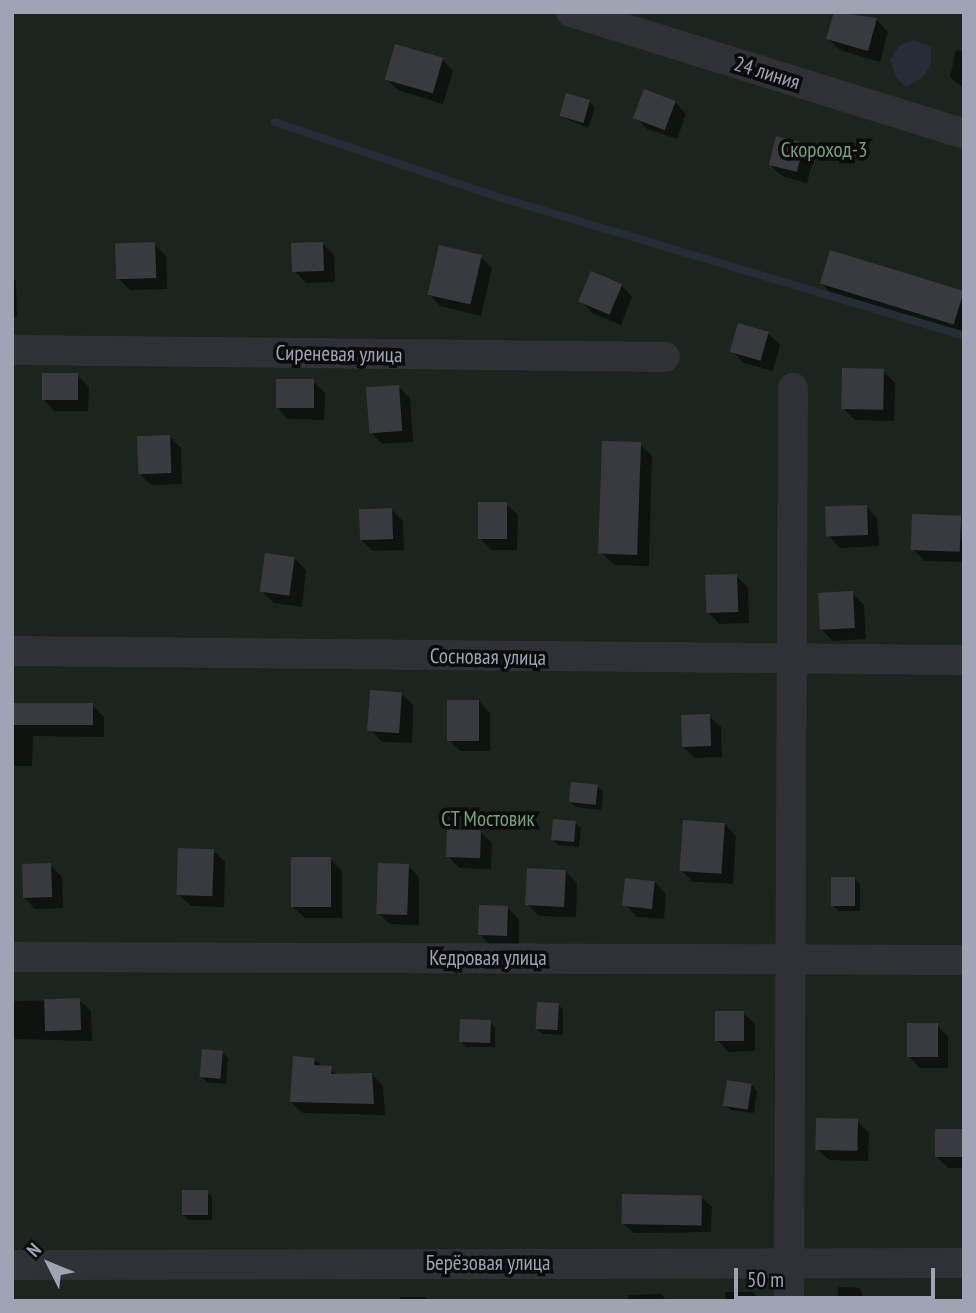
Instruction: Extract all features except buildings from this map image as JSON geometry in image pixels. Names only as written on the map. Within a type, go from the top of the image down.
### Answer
[{"type":"street","name":"24 линия","points":[[571,12],[964,134]]},
{"type":"street","name":"Сиреневая улица","points":[[12,350],[665,357]]},
{"type":"street","points":[[789,1301],[793,388]]},
{"type":"street","name":"Сосновая улица","points":[[12,651],[964,660]]},
{"type":"street","name":"Кедровая улица","points":[[12,957],[964,960]]},
{"type":"street","name":"Берёзовая улица","points":[[12,1265],[964,1263]]},
{"type":"green space","name":"СТ Мостовик","points":[[12,12],[964,12],[964,1301],[12,1301]]},
{"type":"shaded area","points":[[913,40],[931,47],[931,64],[923,77],[906,87],[896,77],[890,60],[900,45]]},
{"type":"waterway","points":[[275,122],[495,196],[964,336]]},
{"type":"park label","name":"Скороход-3","points":[[824,150]]}]
